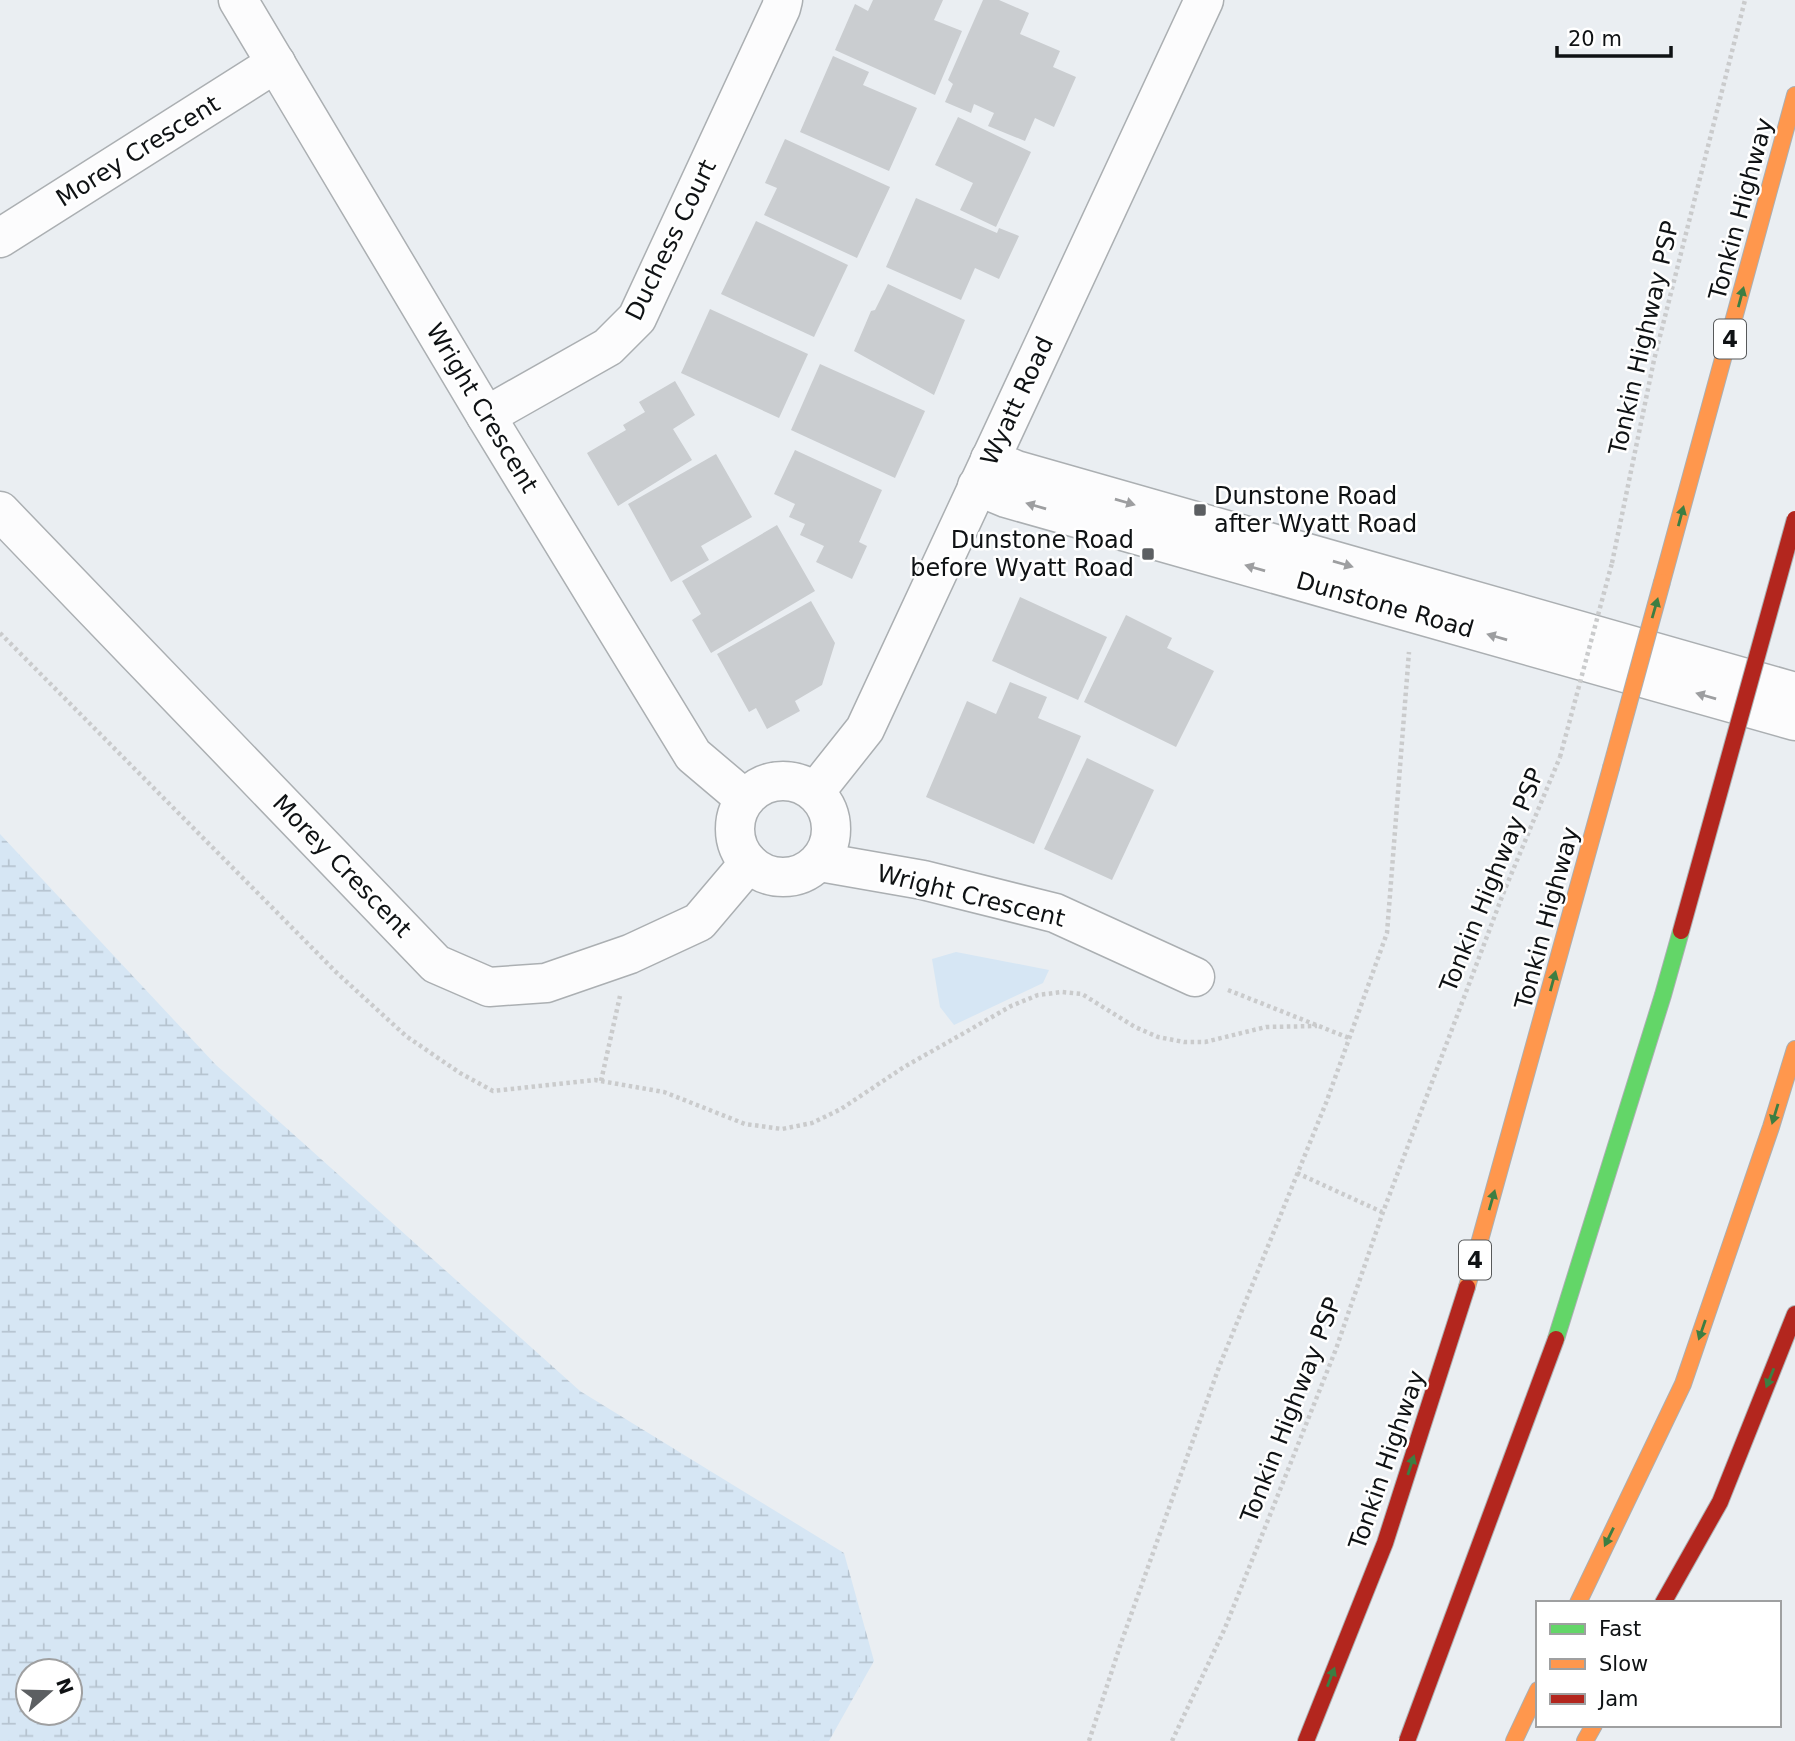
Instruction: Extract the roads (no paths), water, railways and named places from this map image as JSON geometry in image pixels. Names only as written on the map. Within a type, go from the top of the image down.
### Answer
[{"type":"highway","name":"Tonkin Highway","points":[[1306,1741],[1394,1517],[1457,1324],[1519,1109],[1795,95]]},
{"type":"highway","points":[[1407,1741],[1558,1336],[1663,995],[1795,519]]},
{"type":"highway","points":[[1579,1601],[1683,1384],[1795,1049]]},
{"type":"highway","points":[[1664,1601],[1720,1502],[1795,1314]]},
{"type":"highway","points":[[1514,1741],[1536,1694]]},
{"type":"street","name":"Wright Crescent","points":[[238,0],[486,416],[693,755],[746,799]]},
{"type":"street","name":"Duchess Court","points":[[486,416],[608,347],[637,318],[783,0]]},
{"type":"street","name":"Wyatt Road","points":[[815,792],[865,729],[1204,0]]},
{"type":"street","name":"Morey Crescent","points":[[0,238],[276,63]]},
{"type":"street","name":"Dunstone Road","points":[[984,472],[1016,470],[1795,692]]},
{"type":"street","name":"Dunstone Road","points":[[984,472],[1006,498],[1032,506],[1795,721]]},
{"type":"street","name":"Morey Crescent","points":[[0,511],[436,964],[489,987],[546,983],[630,954],[699,922],[749,863]]},
{"type":"street","points":[[779,781],[792,781],[815,792],[827,807],[832,826],[830,845],[820,862],[804,873],[784,878],[765,874],[749,863],[742,853],[735,831],[740,808],[746,799],[766,784],[779,781]]},
{"type":"street","name":"Wright Crescent","points":[[820,862],[923,880],[1055,913],[1195,977]]},
{"type":"place","name":"Dunstone Road after Wyatt Road","points":[[1200,510]]},
{"type":"place","name":"Dunstone Road before Wyatt Road","points":[[1148,554]]}]
